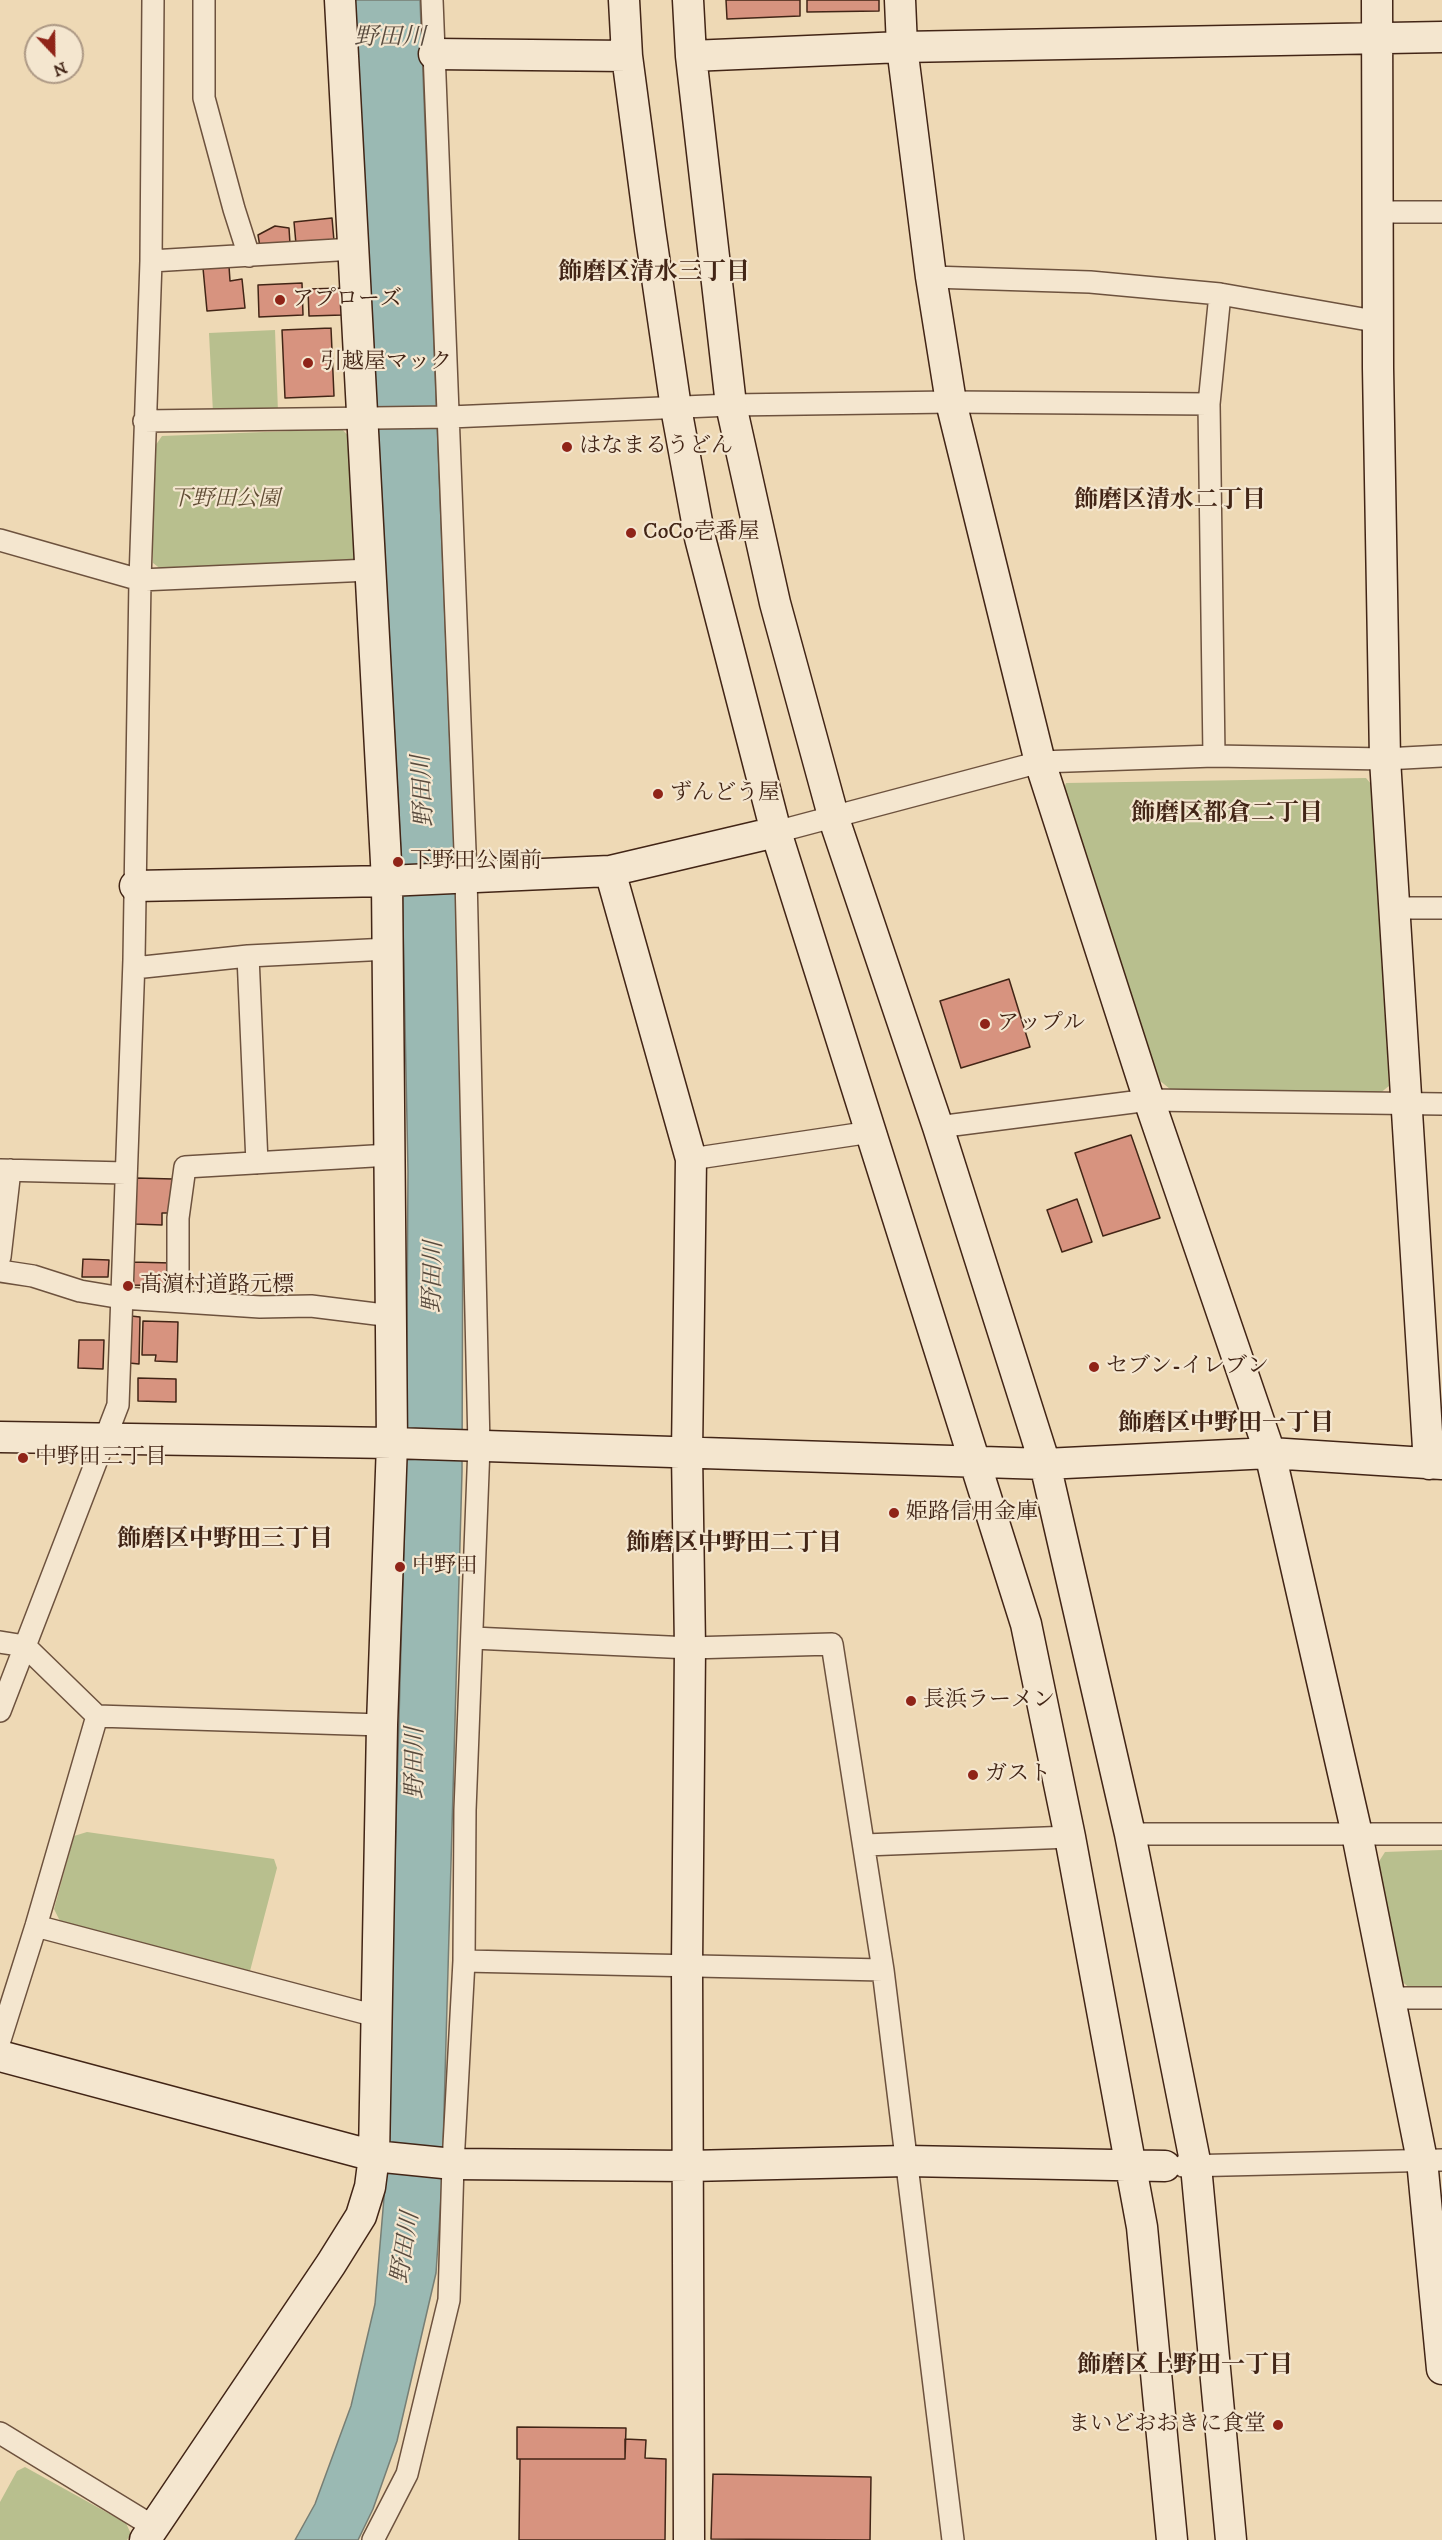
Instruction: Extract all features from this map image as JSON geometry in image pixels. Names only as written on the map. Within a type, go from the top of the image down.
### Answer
[{"type":"street","points":[[0,1712],[118,1405],[134,968],[140,580],[151,261],[153,0]]},
{"type":"street","points":[[204,0],[204,98],[249,256]]},
{"type":"street","points":[[0,2433],[150,2533],[361,2216],[370,2187],[374,2156],[382,1725],[392,1443],[388,949],[387,880],[340,0]]},
{"type":"street","points":[[373,2540],[407,2474],[449,2300],[453,2164],[464,1960],[465,1810],[479,1446],[466,876],[450,484],[450,417],[432,0]]},
{"type":"street","points":[[624,0],[627,56],[676,408],[700,538],[776,832],[1026,1624],[1070,1837],[1142,2227],[1172,2540]]},
{"type":"street","points":[[688,0],[691,56],[731,405],[775,603],[834,819],[938,1127],[1045,1464],[1130,1834],[1196,2166],[1231,2540]]},
{"type":"street","points":[[900,0],[902,46],[930,277],[951,402],[1040,762],[1149,1100],[1270,1453],[1357,1834],[1389,1998],[1432,2160],[1442,2369]]},
{"type":"street","points":[[0,1437],[392,1443],[1045,1464],[1270,1453],[1436,1464],[1406,1104],[1396,908],[1385,759],[1377,212],[1377,0]]},
{"type":"street","points":[[691,56],[902,46],[1442,37]]},
{"type":"street","points":[[434,54],[627,56]]},
{"type":"street","points":[[1377,212],[1442,212]]},
{"type":"street","points":[[151,261],[354,249]]},
{"type":"street","points":[[930,277],[1090,282],[1220,294],[1380,322]]},
{"type":"street","points":[[1214,756],[1209,404],[1220,294]]},
{"type":"street","points":[[144,421],[361,416],[450,417],[731,405],[951,402],[1209,404]]},
{"type":"street","points":[[0,540],[140,580],[370,570]]},
{"type":"street","points":[[135,886],[387,880],[610,871],[834,819],[1040,762],[1214,756],[1385,759],[1442,756]]},
{"type":"street","points":[[610,871],[691,1159],[687,1453],[690,1648],[687,1965],[689,2540]]},
{"type":"street","points":[[1396,908],[1442,908]]},
{"type":"street","points":[[134,968],[248,956],[388,949]]},
{"type":"street","points":[[248,956],[257,1163]]},
{"type":"street","points":[[938,1127],[1149,1100],[1442,1104]]},
{"type":"street","points":[[691,1159],[871,1131]]},
{"type":"street","points":[[178,1299],[178,1218],[185,1167],[390,1155]]},
{"type":"street","points":[[0,1257],[5,1170],[126,1173]]},
{"type":"street","points":[[0,1271],[33,1276],[80,1291],[122,1298],[178,1299],[260,1307],[311,1306],[392,1316]]},
{"type":"street","points":[[473,1638],[690,1648],[832,1644],[883,1970],[953,2540]]},
{"type":"street","points":[[0,1642],[25,1646],[97,1716],[382,1725]]},
{"type":"street","points":[[0,2040],[97,1716]]},
{"type":"street","points":[[1130,1834],[1442,1834]]},
{"type":"street","points":[[865,1845],[1070,1837]]},
{"type":"street","points":[[36,1926],[376,2016]]},
{"type":"street","points":[[464,1960],[883,1970]]},
{"type":"street","points":[[1389,1998],[1442,1998]]},
{"type":"street","points":[[0,2056],[374,2156],[453,2164],[689,2166],[907,2162],[1196,2166],[1432,2160]]},
{"type":"green space","points":[[275,330],[278,412],[213,413],[209,333]]},
{"type":"green space","name":"下野田公園","points":[[342,429],[353,441],[361,551],[353,561],[162,570],[153,563],[153,449],[162,436]]},
{"type":"green space","points":[[1366,778],[1371,784],[1389,1086],[1379,1094],[1170,1089],[1159,1080],[1063,791],[1066,783]]},
{"type":"green space","points":[[87,1832],[274,1859],[277,1868],[250,1971],[242,1974],[61,1923],[54,1909],[74,1836]]},
{"type":"green space","points":[[1442,1850],[1442,1989],[1411,1989],[1400,1980],[1378,1863],[1385,1852]]},
{"type":"green space","points":[[25,2467],[126,2523],[131,2534],[127,2540],[0,2540],[0,2502],[17,2471]]},
{"type":"water","name":"野田川","points":[[355,0],[420,0],[455,868],[463,1169],[462,1472],[442,2183],[436,2273],[397,2441],[373,2509],[358,2540],[295,2540],[315,2504],[351,2406],[375,2304],[386,2174],[406,1473],[408,1172],[402,872]]},
{"type":"building","points":[[726,0],[800,0],[800,16],[727,19]]},
{"type":"building","points":[[807,0],[879,0],[879,11],[807,12]]},
{"type":"building","points":[[332,218],[334,241],[296,244],[294,222]]},
{"type":"building","points":[[275,226],[289,228],[290,244],[260,247],[258,235]]},
{"type":"building","points":[[229,266],[230,281],[242,279],[245,308],[207,311],[203,268]]},
{"type":"building","name":"アプローズ","points":[[302,283],[303,315],[259,317],[258,285]]},
{"type":"building","points":[[342,288],[343,315],[309,316],[308,289]]},
{"type":"building","name":"引越屋マック","points":[[331,328],[334,396],[285,398],[282,330]]},
{"type":"building","name":"アップル","points":[[1009,979],[1030,1047],[961,1068],[940,1001]]},
{"type":"building","points":[[1131,1135],[1160,1218],[1103,1236],[1075,1153]]},
{"type":"building","points":[[136,1178],[173,1179],[172,1213],[162,1213],[162,1225],[135,1224]]},
{"type":"building","points":[[1077,1199],[1092,1242],[1062,1252],[1047,1210]]},
{"type":"building","points":[[83,1259],[109,1260],[108,1277],[82,1277]]},
{"type":"building","points":[[132,1262],[172,1263],[171,1286],[131,1285]]},
{"type":"building","points":[[131,1316],[140,1317],[139,1364],[129,1363]]},
{"type":"building","points":[[143,1321],[178,1322],[177,1362],[155,1361],[156,1355],[142,1355]]},
{"type":"building","points":[[79,1340],[104,1340],[103,1369],[78,1368]]},
{"type":"building","points":[[138,1378],[176,1379],[176,1402],[138,1401]]},
{"type":"building","points":[[517,2427],[626,2428],[625,2459],[517,2459]]},
{"type":"building","points":[[625,2439],[646,2440],[645,2458],[666,2459],[665,2540],[519,2540],[520,2459],[625,2459]]},
{"type":"building","points":[[713,2474],[871,2477],[870,2540],[711,2539]]},
{"type":"place","name":"アプローズ","points":[[280,300]]},
{"type":"place","name":"引越屋マック","points":[[308,363]]},
{"type":"place","name":"はなまるうどん","points":[[567,447]]},
{"type":"place","name":"CoCo壱番屋","points":[[631,533]]},
{"type":"place","name":"ずんどう屋","points":[[658,794]]},
{"type":"place","name":"下野田公園前","points":[[398,862]]},
{"type":"place","name":"アップル","points":[[985,1024]]},
{"type":"place","name":"髙濵村道路元標","points":[[128,1286]]},
{"type":"place","name":"セブン-イレブン","points":[[1094,1367]]},
{"type":"place","name":"中野田三丁目","points":[[23,1458]]},
{"type":"place","name":"姫路信用金庫","points":[[894,1513]]},
{"type":"place","name":"中野田","points":[[400,1567]]},
{"type":"place","name":"長浜ラーメン","points":[[911,1701]]},
{"type":"place","name":"ガスト","points":[[973,1775]]},
{"type":"place","name":"まいどおおきに食堂","points":[[1278,2425]]},
{"type":"district","name":"飾磨区清水三丁目","points":[[654,274]]},
{"type":"district","name":"飾磨区清水二丁目","points":[[1170,502]]},
{"type":"district","name":"飾磨区都倉二丁目","points":[[1227,815]]},
{"type":"district","name":"飾磨区中野田一丁目","points":[[1226,1425]]},
{"type":"district","name":"飾磨区中野田三丁目","points":[[225,1541]]},
{"type":"district","name":"飾磨区中野田二丁目","points":[[734,1545]]},
{"type":"district","name":"飾磨区上野田一丁目","points":[[1185,2367]]}]
